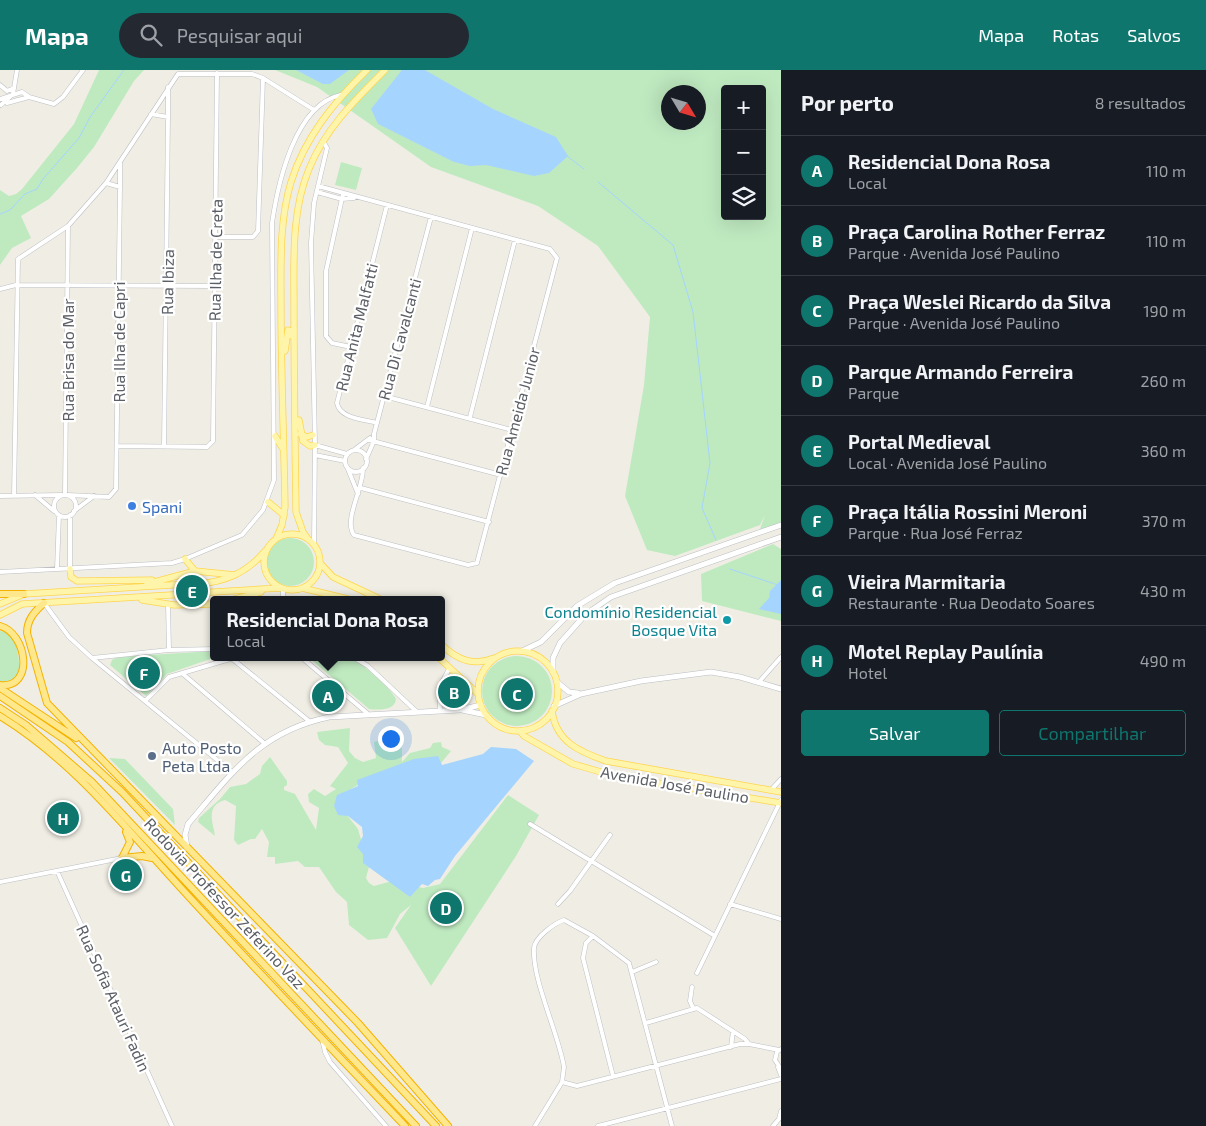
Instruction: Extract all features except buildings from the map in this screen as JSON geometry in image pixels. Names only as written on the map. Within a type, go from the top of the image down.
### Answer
[{"type":"highway","points":[[0,594],[24,594]]},
{"type":"highway","points":[[44,603],[32,616],[27,633],[41,689],[47,703],[358,1023],[448,1126]]},
{"type":"highway","points":[[0,626],[11,631],[20,644],[22,670],[16,683],[11,686],[0,686]]},
{"type":"highway","points":[[0,686],[87,746]]},
{"type":"highway","name":"Rodovia Professor Zeferino Vaz","points":[[0,696],[68,742],[122,792],[436,1126]]},
{"type":"highway","name":"Rodovia Professor Zeferino Vaz","points":[[0,708],[26,725],[92,782],[416,1126]]},
{"type":"highway","points":[[0,716],[50,752],[112,812],[405,1126]]},
{"type":"highway","points":[[112,812],[129,835],[130,842],[122,858]]},
{"type":"highway","points":[[122,858],[142,856],[154,859]]},
{"type":"main road","points":[[197,584],[216,582],[235,575],[255,563],[276,539],[284,515],[281,247],[286,199],[304,150],[329,109],[367,70]]},
{"type":"main road","points":[[373,596],[333,577],[320,563],[314,544],[303,532],[296,512],[294,356],[297,211],[304,182],[323,141],[340,118],[385,70]]},
{"type":"main road","points":[[282,390],[288,330],[292,332],[294,356]]},
{"type":"main road","points":[[295,411],[300,434],[306,444],[315,445]]},
{"type":"main road","points":[[300,434],[307,437],[313,435]]},
{"type":"main road","points":[[275,436],[284,450]]},
{"type":"main road","points":[[268,502],[284,515]]},
{"type":"main road","points":[[276,539],[292,534],[308,538]]},
{"type":"main road","points":[[266,550],[264,560],[265,572],[271,582],[282,588]]},
{"type":"main road","points":[[185,559],[195,571]]},
{"type":"main road","points":[[302,588],[314,578],[320,563]]},
{"type":"main road","points":[[70,569],[71,577],[76,581],[164,580]]},
{"type":"main road","points":[[133,587],[195,571],[235,575]]},
{"type":"main road","points":[[0,604],[24,594],[188,584]]},
{"type":"main road","points":[[197,593],[302,588],[335,596]]},
{"type":"main road","points":[[246,596],[268,590]]},
{"type":"main road","points":[[0,615],[22,604],[187,594]]},
{"type":"main road","points":[[132,598],[168,604],[210,604]]},
{"type":"main road","points":[[445,648],[456,658],[464,662],[489,660],[496,657],[508,652],[522,651],[540,658],[553,672],[557,682],[557,694],[553,709],[539,724],[520,730],[498,726],[486,715],[478,694],[479,680],[486,667],[496,657]]},
{"type":"main road","points":[[442,661],[478,694]]},
{"type":"main road","name":"Avenida José Paulino","points":[[553,709],[554,725],[561,737],[580,752],[606,761],[651,770],[781,792]]},
{"type":"main road","name":"Avenida José Paulino","points":[[520,730],[524,736],[573,764],[615,776],[781,802]]},
{"type":"main road","points":[[648,781],[651,770]]},
{"type":"main road","points":[[656,782],[658,771]]},
{"type":"street","points":[[1,105],[13,94],[17,70]]},
{"type":"street","points":[[16,83],[22,92],[29,97],[54,104],[63,97],[82,70]]},
{"type":"street","points":[[14,496],[16,285],[17,263],[21,255],[68,226],[106,183],[174,77],[181,73],[252,74],[263,78],[314,110]]},
{"type":"street","name":"Rua Ilha de Creta","points":[[164,447],[210,446],[213,438],[217,73]]},
{"type":"street","points":[[216,237],[253,236],[258,231],[263,78]]},
{"type":"street","points":[[0,86],[7,91],[16,83]]},
{"type":"street","name":"Rua Ibiza","points":[[164,447],[168,87]]},
{"type":"street","points":[[0,99],[22,92]]},
{"type":"street","points":[[0,572],[172,563],[242,535],[258,519],[268,502],[274,480],[272,223],[277,192],[296,139],[314,110],[325,100],[341,95]]},
{"type":"street","points":[[1,105],[29,97]]},
{"type":"street","points":[[151,114],[168,117]]},
{"type":"street","points":[[314,544],[315,445],[313,435],[311,243],[318,186],[327,148],[323,141]]},
{"type":"street","name":"Rua Ilha de Capri","points":[[94,496],[112,495],[116,489],[120,162]]},
{"type":"street","points":[[106,183],[120,187]]},
{"type":"street","points":[[318,186],[515,240],[470,417]]},
{"type":"street","points":[[317,192],[342,199],[356,197]]},
{"type":"street","points":[[343,194],[326,271],[326,336],[332,343],[351,347]]},
{"type":"street","name":"Rua Anita Malfatti","points":[[377,423],[344,414],[338,408],[337,401],[387,205]]},
{"type":"street","name":"Rua Di Cavalcanti","points":[[366,459],[374,440],[431,218]]},
{"type":"street","name":"Rua Brisa do Mar","points":[[65,495],[68,226]]},
{"type":"street","points":[[427,407],[472,228]]},
{"type":"street","name":"Rua Ameida Junior","points":[[358,496],[350,526],[354,535],[474,565],[478,561],[557,262],[556,255],[550,249],[515,240]]},
{"type":"street","points":[[0,289],[16,285],[214,286]]},
{"type":"street","points":[[384,396],[470,417],[512,430]]},
{"type":"street","points":[[358,496],[345,461],[347,454],[369,440],[374,434]]},
{"type":"street","points":[[369,440],[501,475]]},
{"type":"street","points":[[315,445],[347,454]]},
{"type":"street","points":[[117,446],[164,447]]},
{"type":"street","points":[[354,450],[362,452],[366,459],[358,496]]},
{"type":"street","points":[[315,455],[345,461]]},
{"type":"street","points":[[348,469],[358,471],[363,468]]},
{"type":"street","points":[[361,488],[489,522]]},
{"type":"street","points":[[35,495],[59,515],[70,516]]},
{"type":"street","points":[[55,511],[54,502],[65,495]]},
{"type":"street","points":[[65,495],[76,503],[74,512]]},
{"type":"street","points":[[0,496],[94,496]]},
{"type":"street","points":[[70,569],[70,516],[94,496]]},
{"type":"street","points":[[57,569],[59,515]]},
{"type":"street","points":[[522,651],[541,642],[577,606],[615,583],[781,525]]},
{"type":"street","points":[[553,672],[553,658],[560,643],[585,614],[611,598],[781,538]]},
{"type":"street","points":[[59,543],[64,541],[70,543]]},
{"type":"street","points":[[282,588],[283,596]]},
{"type":"street","points":[[44,603],[69,638],[232,772]]},
{"type":"street","points":[[168,604],[169,650]]},
{"type":"street","points":[[92,658],[169,650],[210,650]]},
{"type":"street","points":[[759,682],[781,657]]},
{"type":"street","points":[[145,701],[169,677],[221,661]]},
{"type":"street","points":[[234,661],[308,722]]},
{"type":"street","points":[[306,661],[367,713]]},
{"type":"street","points":[[363,662],[416,712]]},
{"type":"street","points":[[440,710],[439,688],[449,669]]},
{"type":"street","points":[[553,709],[581,694],[641,681],[711,672],[759,682],[781,689]]},
{"type":"street","points":[[183,674],[264,743]]},
{"type":"street","points":[[557,682],[569,692],[581,694]]},
{"type":"street","points":[[459,710],[481,705]]},
{"type":"street","points":[[187,847],[185,835],[188,824],[232,772],[264,743],[284,731],[308,722],[367,713],[459,710],[486,715]]},
{"type":"street","points":[[771,790],[781,779]]},
{"type":"street","points":[[696,973],[781,802]]},
{"type":"street","points":[[530,824],[715,936]]},
{"type":"street","points":[[558,904],[610,835]]},
{"type":"street","points":[[0,882],[122,858]]},
{"type":"street","name":"Rua Sofia Atauri Fadin","points":[[57,871],[172,1126]]},
{"type":"street","points":[[730,904],[781,919]]},
{"type":"street","points":[[535,1126],[562,1082],[564,1067],[538,976],[534,948],[538,938],[564,920],[593,936],[625,958],[632,972],[672,1126]]},
{"type":"street","points":[[593,936],[586,943],[583,958],[613,1076]]},
{"type":"street","points":[[632,972],[656,962]]},
{"type":"street","points":[[692,987],[690,1001],[693,1008]]},
{"type":"street","points":[[646,1023],[697,1008],[733,1031],[749,1044]]},
{"type":"street","points":[[730,1046],[733,1031]]},
{"type":"street","points":[[322,1039],[330,1062],[386,1126]]},
{"type":"street","points":[[562,1082],[578,1086],[730,1046],[749,1044],[780,1050],[774,1060],[779,1068],[781,1077],[668,1109],[598,1126]]},
{"type":"street","points":[[775,1125],[781,1111]]},
{"type":"green space","points":[[99,70],[144,70],[134,81],[94,147],[77,168],[49,199],[21,216],[31,238],[12,248],[0,265],[0,190],[9,196],[16,194],[22,189],[74,124]]},
{"type":"green space","points":[[275,70],[781,70],[781,525],[759,532],[765,515],[760,525],[675,556],[647,550],[625,496],[644,385],[650,317],[598,246],[538,206],[431,167],[317,87]]},
{"type":"green space","points":[[341,162],[362,168],[356,190],[335,185]]},
{"type":"green space","points":[[285,538],[295,538],[304,542],[310,548],[313,553],[313,571],[304,582],[295,586],[285,586],[276,582],[270,576],[266,567],[266,557],[270,548],[276,542]]},
{"type":"green space","points":[[773,544],[781,549],[781,621],[702,601],[701,574]]},
{"type":"green space","points":[[0,631],[6,632],[15,640],[19,668],[14,678],[0,685]]},
{"type":"green space","points":[[210,651],[210,659],[167,674],[146,696],[110,665],[112,660],[117,657]]},
{"type":"green space","points":[[517,656],[536,662],[546,672],[552,691],[546,710],[536,720],[517,726],[498,720],[488,710],[482,691],[488,672],[498,662]]},
{"type":"green space","points":[[313,661],[356,661],[367,669],[388,688],[396,699],[393,706],[389,708],[369,709]]},
{"type":"green space","points":[[454,681],[463,684],[466,693],[463,702],[454,705],[445,702],[442,693],[445,684]]},
{"type":"green space","points":[[350,728],[349,751],[355,758],[363,762],[376,758],[374,742],[381,740],[389,748],[396,745],[402,748],[402,762],[410,753],[430,748],[433,743],[441,742],[442,747],[451,751],[441,763],[369,778],[343,794],[339,805],[358,829],[369,867],[366,878],[374,886],[392,881],[423,888],[440,884],[508,795],[539,815],[516,856],[431,986],[395,928],[411,905],[400,914],[387,938],[368,940],[349,925],[347,902],[336,892],[319,867],[305,867],[298,861],[275,864],[275,857],[267,857],[269,842],[262,829],[255,839],[238,845],[234,840],[236,806],[225,800],[214,807],[212,821],[215,836],[198,822],[199,818],[230,787],[246,784],[260,774],[262,766],[270,757],[287,781],[284,790],[295,794],[316,830],[319,808],[309,802],[308,794],[314,789],[325,796],[336,789],[330,786],[348,763],[338,747],[325,745],[319,740],[317,732]]},
{"type":"green space","points":[[109,758],[125,759],[173,809],[175,825]]},
{"type":"water","points":[[296,70],[349,70],[330,84],[323,84]]},
{"type":"water","points":[[402,70],[425,70],[493,109],[556,137],[568,156],[549,173],[534,176],[486,165],[470,166],[454,162],[378,124],[371,109]]},
{"type":"water","points":[[781,580],[781,614],[759,609],[769,598],[770,591]]},
{"type":"water","points":[[491,747],[516,749],[534,761],[455,856],[440,879],[435,880],[428,886],[422,884],[410,897],[363,863],[363,854],[357,847],[363,836],[362,827],[348,816],[338,815],[334,806],[337,795],[358,786],[357,780],[414,759],[438,756],[442,765],[483,754]]},
{"type":"waterway","points":[[0,214],[10,210],[25,194],[37,189],[43,179],[79,138],[90,117],[124,70]]},
{"type":"waterway","points":[[567,156],[584,169]]},
{"type":"waterway","points":[[598,182],[673,245],[693,312],[710,463],[702,508],[716,540]]},
{"type":"waterway","points":[[730,569],[781,586]]},
{"type":"place","name":"Spani","points":[[132,506]]},
{"type":"place","name":"Portal Medieval","points":[[192,591]]},
{"type":"place","name":"Condomínio Residencial Bosque Vita","points":[[727,620]]},
{"type":"place","name":"Praça Itália Rossini Meroni","points":[[144,673]]},
{"type":"place","name":"Praça Carolina Rother Ferraz","points":[[454,692]]},
{"type":"place","name":"Praça Weslei Ricardo da Silva","points":[[517,694]]},
{"type":"place","name":"Residencial Dona Rosa","points":[[328,696]]},
{"type":"place","name":"Auto Posto Peta Ltda","points":[[152,756]]},
{"type":"place","name":"Motel Replay Paulínia","points":[[63,818]]},
{"type":"place","name":"Vieira Marmitaria","points":[[126,875]]},
{"type":"place","name":"Parque Armando Ferreira","points":[[446,908]]}]
